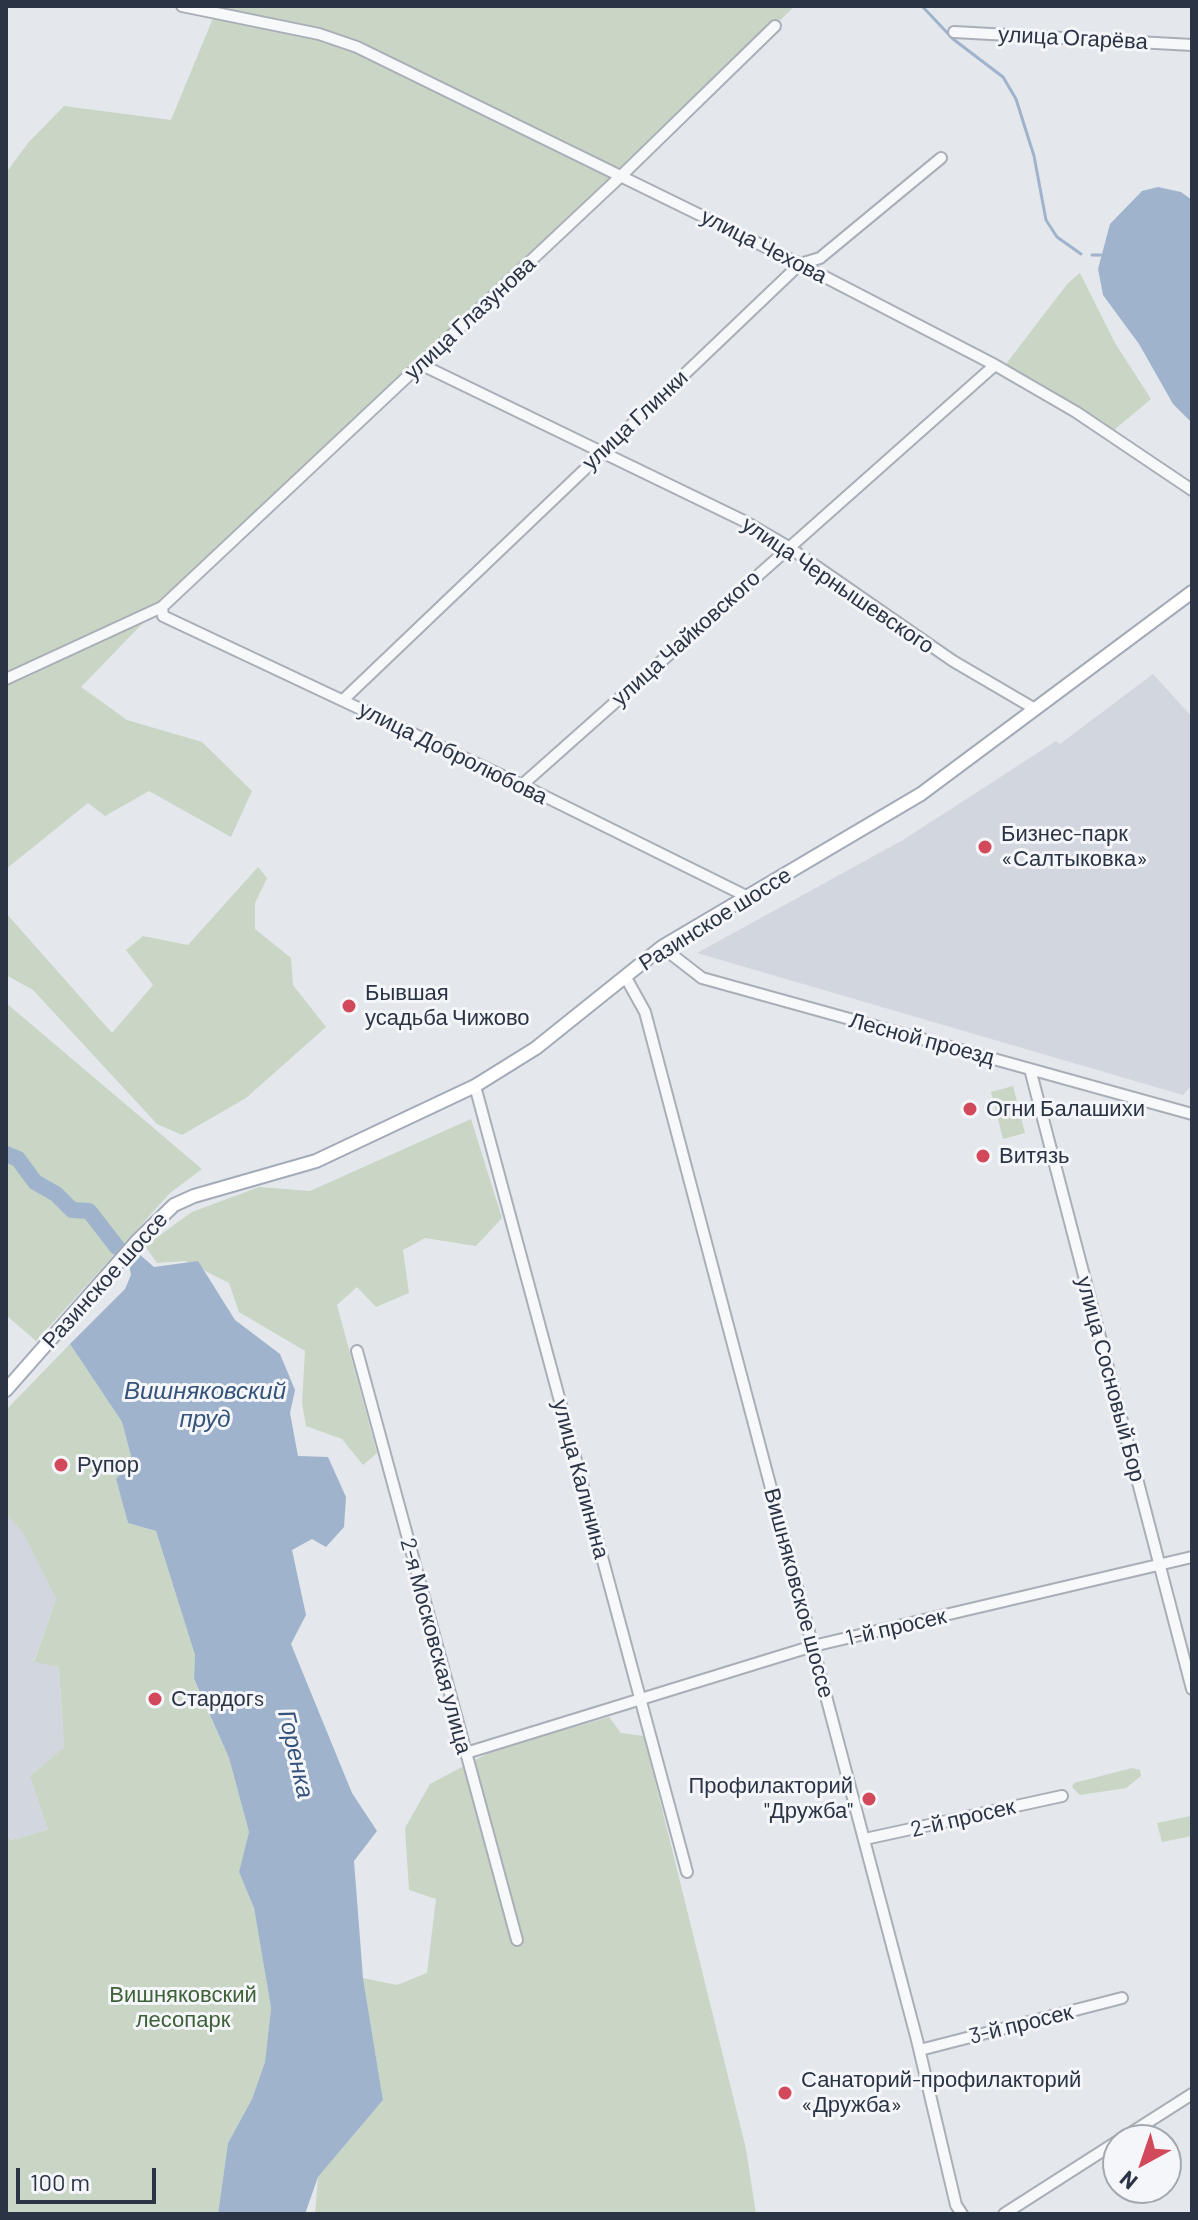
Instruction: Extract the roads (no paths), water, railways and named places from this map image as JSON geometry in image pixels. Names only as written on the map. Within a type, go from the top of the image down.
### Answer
[{"type":"main road","name":"Разинское шоссе","points":[[6,1390],[138,1240],[174,1205],[194,1196],[316,1161],[475,1086],[536,1048],[662,947],[921,794],[1192,592]]},
{"type":"street","name":"улица Чехова","points":[[182,6],[319,34],[357,47],[800,264],[995,365],[1076,412],[1192,490]]},
{"type":"street","name":"улица Глазунова","points":[[6,679],[162,607],[621,176],[775,26]]},
{"type":"street","name":"улица Огарёва","points":[[954,32],[1192,45]]},
{"type":"street","name":"улица Глинки","points":[[343,700],[800,264],[820,258],[941,158]]},
{"type":"street","name":"улица Чернышевского","points":[[420,364],[744,521],[787,546],[953,661],[1035,709]]},
{"type":"street","name":"улица Чайковского","points":[[522,785],[787,546],[995,365]]},
{"type":"street","name":"улица Добролюбова","points":[[162,607],[163,616],[522,785],[748,897]]},
{"type":"street","name":"Лесной проезд","points":[[662,947],[702,978],[1192,1114]]},
{"type":"street","name":"Вишняковское шоссе","points":[[625,976],[645,1012],[865,1839],[920,2050],[956,2205],[962,2214]]},
{"type":"street","name":"улица Сосновый Бор","points":[[1030,1069],[1192,1689]]},
{"type":"street","name":"улица Калинина","points":[[475,1086],[687,1872]]},
{"type":"street","name":"2-я Московская улица","points":[[357,1351],[517,1940]]},
{"type":"street","name":"1-й просек","points":[[466,1753],[813,1646],[1192,1557]]},
{"type":"street","name":"2-й просек","points":[[865,1839],[1062,1796]]},
{"type":"street","name":"3-й просек","points":[[920,2050],[1122,1998]]},
{"type":"street","points":[[1144,2124],[1192,2094]]},
{"type":"street","points":[[1004,2214],[1102,2151]]},
{"type":"water","points":[[1158,187],[1181,192],[1192,200],[1192,423],[1173,404],[1139,344],[1103,295],[1098,269],[1110,224],[1142,191]]},
{"type":"water","name":"Вишняковский пруд","points":[[139,1254],[154,1267],[198,1261],[235,1320],[280,1354],[295,1390],[290,1413],[298,1456],[328,1457],[346,1497],[344,1527],[326,1547],[312,1539],[292,1550],[306,1615],[291,1644],[352,1793],[377,1831],[354,1861],[363,1978],[383,2100],[318,2177],[305,2214],[218,2214],[228,2143],[252,2099],[265,2062],[271,2008],[254,1908],[239,1872],[249,1832],[229,1758],[194,1679],[195,1655],[156,1531],[128,1523],[116,1479],[132,1460],[122,1422],[70,1344],[125,1289],[131,1275],[129,1264]]},
{"type":"waterway","points":[[922,6],[953,39],[1003,77],[1016,99],[1034,156],[1046,220],[1057,237],[1081,254]]},
{"type":"waterway","points":[[1092,255],[1101,255]]},
{"type":"waterway","name":"Горенка","points":[[6,1154],[18,1159],[35,1182],[56,1194],[72,1210],[89,1211],[117,1247]]},
{"type":"place","name":"Бизнес-парк «Салтыковка»","points":[[985,847]]},
{"type":"place","name":"Бывшая усадьба Чижово","points":[[349,1006]]},
{"type":"place","name":"Огни Балашихи","points":[[970,1109]]},
{"type":"place","name":"Витязь","points":[[983,1156]]},
{"type":"place","name":"Рупор","points":[[61,1465]]},
{"type":"place","name":"Стардогs","points":[[155,1699]]},
{"type":"place","name":"Профилакторий \"Дружба\"","points":[[869,1799]]},
{"type":"place","name":"Санаторий-профилакторий «Дружба»","points":[[785,2093]]},
{"type":"park label","name":"Вишняковский лесопарк","points":[[183,2008]]}]
